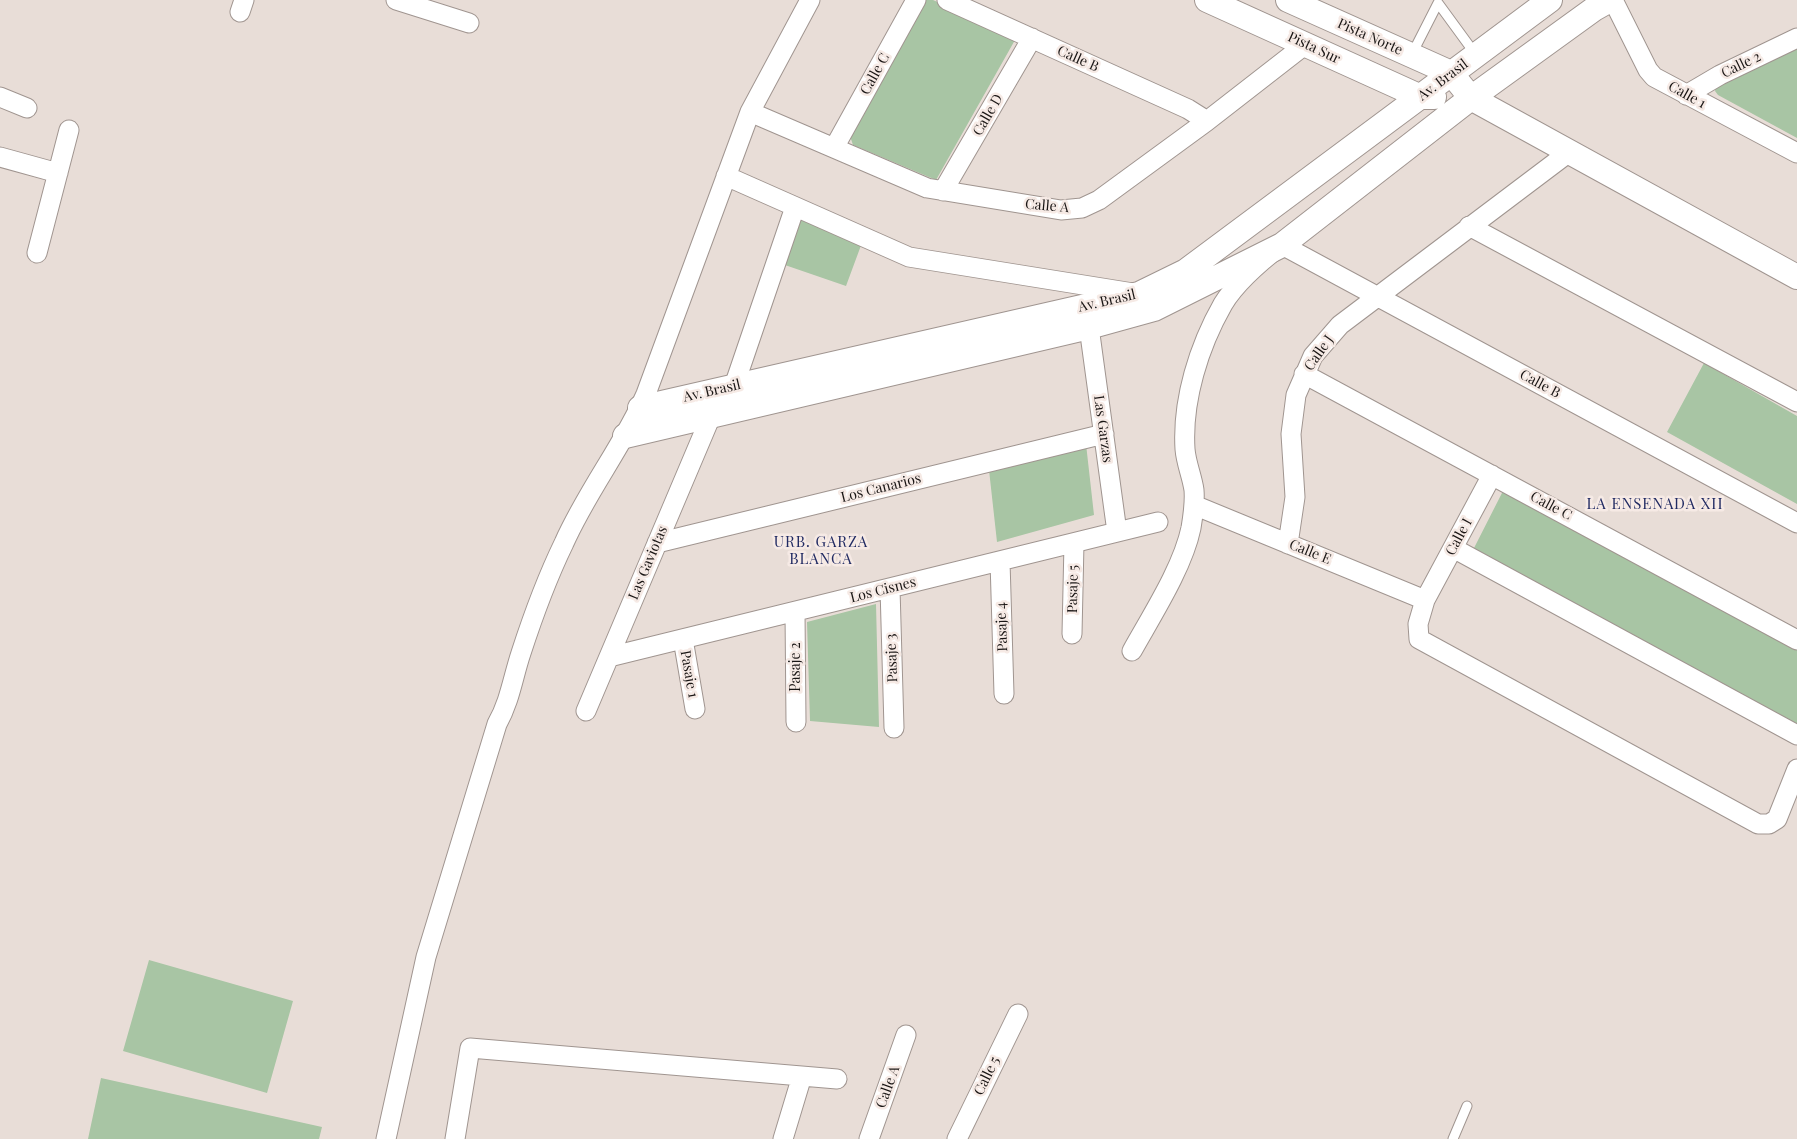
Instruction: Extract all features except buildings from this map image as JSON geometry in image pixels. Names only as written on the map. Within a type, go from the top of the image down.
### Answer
[{"type":"street","points":[[396,0],[469,23]]},
{"type":"street","points":[[386,1139],[426,957],[497,724],[507,706],[522,651],[559,553],[578,511],[625,436],[640,408],[680,305],[750,112],[810,0]]},
{"type":"street","name":"Calle C","points":[[834,148],[916,0]]},
{"type":"street","name":"Calle B","points":[[947,0],[1188,109],[1207,121]]},
{"type":"street","name":"Pista Sur","points":[[1207,0],[1421,97]]},
{"type":"street","name":"Pista Norte","points":[[1288,0],[1451,73]]},
{"type":"street","name":"Av. Brasil","points":[[640,408],[1139,294],[1186,271],[1550,0]]},
{"type":"street","name":"Av. Brasil","points":[[625,436],[1154,310],[1282,245],[1471,98],[1594,9],[1612,0]]},
{"type":"street","name":"Calle 1","points":[[1612,0],[1648,70],[1654,77],[1797,153]]},
{"type":"street","name":"Calle D","points":[[943,191],[1032,38]]},
{"type":"street","name":"Calle 2","points":[[1686,95],[1720,75],[1797,38]]},
{"type":"street","name":"Calle A","points":[[750,112],[927,188],[1061,210],[1082,208],[1099,200],[1207,121],[1306,44]]},
{"type":"street","points":[[1451,73],[1471,98],[1797,277]]},
{"type":"street","points":[[0,97],[27,108]]},
{"type":"street","points":[[1421,97],[1471,98]]},
{"type":"street","points":[[36,253],[69,130]]},
{"type":"street","name":"Calle J","points":[[1288,544],[1295,497],[1291,434],[1296,395],[1304,374],[1326,338],[1377,296],[1568,152]]},
{"type":"street","points":[[0,157],[58,173]]},
{"type":"street","points":[[726,176],[909,257],[1139,294]]},
{"type":"street","points":[[734,386],[795,207]]},
{"type":"street","points":[[1469,226],[1797,402]]},
{"type":"street","points":[[1132,651],[1185,552],[1194,505],[1194,490],[1187,464],[1185,435],[1187,409],[1199,358],[1224,303],[1251,272],[1282,245]]},
{"type":"street","name":"Calle B","points":[[1282,245],[1797,523]]},
{"type":"street","name":"Las Garzas","points":[[1089,327],[1118,532]]},
{"type":"street","name":"Calle C","points":[[1304,374],[1797,640]]},
{"type":"street","name":"Las Gaviotas","points":[[586,711],[711,416]]},
{"type":"street","name":"Los Canarios","points":[[657,543],[1104,434]]},
{"type":"street","name":"Calle I","points":[[1492,475],[1426,600],[1418,624],[1418,640],[1758,824],[1769,824],[1777,819],[1797,769]]},
{"type":"street","name":"Calle E","points":[[1194,505],[1426,600]]},
{"type":"street","name":"Los Cisnes","points":[[609,658],[1158,522]]},
{"type":"street","name":"Pasaje 5","points":[[1072,634],[1074,543]]},
{"type":"street","points":[[1453,548],[1797,735]]},
{"type":"street","name":"Pasaje 4","points":[[1000,561],[1004,694]]},
{"type":"street","name":"Pasaje 3","points":[[890,588],[894,728]]},
{"type":"street","name":"Pasaje 2","points":[[795,612],[796,722]]},
{"type":"street","name":"Pasaje 1","points":[[683,639],[695,709]]},
{"type":"street","name":"Calle 5","points":[[956,1139],[1018,1014]]},
{"type":"street","name":"Calle A","points":[[869,1139],[906,1035]]},
{"type":"street","points":[[455,1139],[470,1048],[837,1079]]},
{"type":"street","points":[[783,1139],[802,1076]]},
{"type":"lane","points":[[1412,56],[1438,3],[1476,56]]},
{"type":"lane","points":[[1453,1139],[1466,1106]]},
{"type":"green space","points":[[925,0],[933,0],[1011,35],[1015,40],[936,180],[853,145],[850,136]]},
{"type":"green space","points":[[1797,45],[1797,138],[1718,95],[1715,91],[1717,83]]},
{"type":"green space","points":[[797,213],[863,240],[846,286],[782,264]]},
{"type":"green space","points":[[1704,363],[1797,416],[1797,504],[1667,432]]},
{"type":"green space","points":[[1086,444],[1094,515],[997,542],[989,470]]},
{"type":"green space","points":[[1503,491],[1797,649],[1797,726],[1473,550]]},
{"type":"green space","points":[[876,604],[879,727],[810,721],[807,622]]},
{"type":"green space","points":[[149,960],[293,1001],[267,1093],[123,1051]]},
{"type":"green space","points":[[101,1078],[322,1127],[319,1139],[88,1139]]},
{"type":"district","name":"LA ENSENADA XII","points":[[1655,504]]},
{"type":"district","name":"URB. GARZA BLANCA","points":[[821,550]]}]
